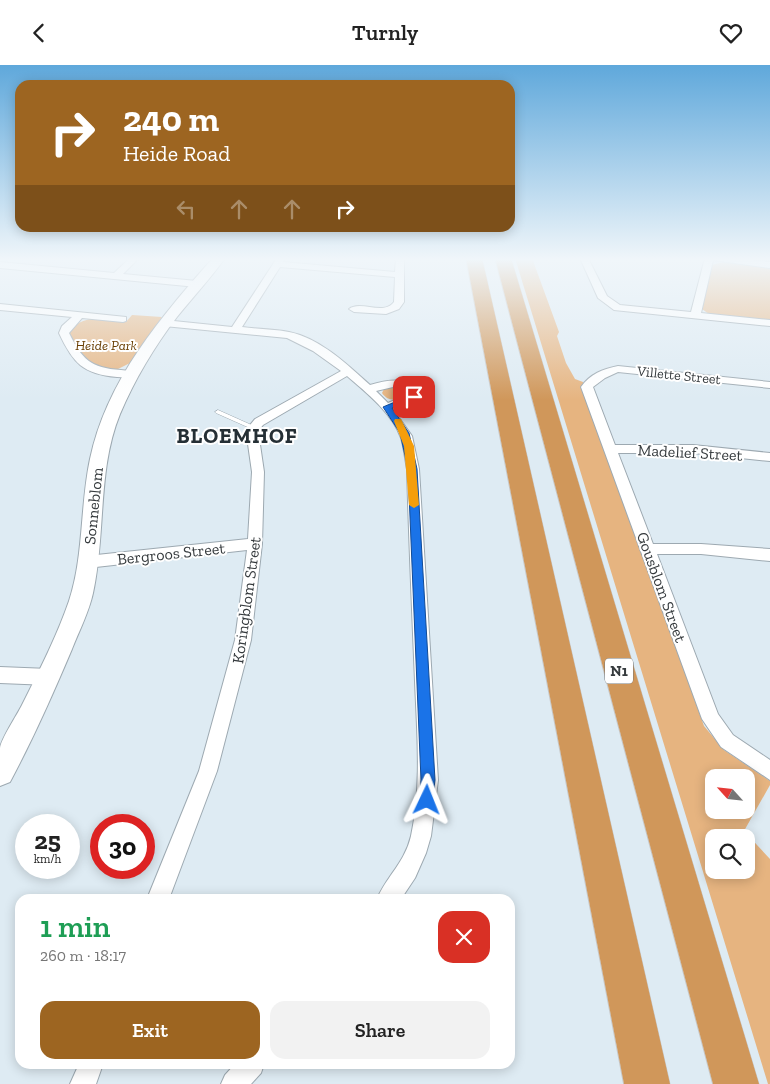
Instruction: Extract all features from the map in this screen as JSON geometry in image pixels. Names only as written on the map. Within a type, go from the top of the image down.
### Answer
[{"type":"highway","points":[[484,306],[648,1084]]},
{"type":"highway","name":"N1","points":[[516,306],[736,1084]]},
{"type":"street","name":"Sonneblom","points":[[0,773],[49,677],[81,595],[88,562],[96,472],[110,418],[130,374],[164,323],[179,306]]},
{"type":"street","points":[[235,330],[251,306]]},
{"type":"street","points":[[354,309],[381,311],[394,309],[396,306]]},
{"type":"street","points":[[611,306],[626,310],[770,323]]},
{"type":"street","points":[[695,316],[698,306]]},
{"type":"street","points":[[0,307],[123,319]]},
{"type":"street","points":[[80,315],[64,333],[83,363],[96,371],[130,374]]},
{"type":"street","points":[[164,323],[299,338],[370,389],[387,407],[405,433],[412,469],[428,780],[421,836],[416,853],[408,871],[392,894]]},
{"type":"street","name":"Villette Street","points":[[590,381],[618,369],[770,385]]},
{"type":"street","points":[[254,428],[259,422],[347,372]]},
{"type":"street","name":"Gousblom Street","points":[[590,381],[587,387],[711,719],[728,741],[770,771]]},
{"type":"street","points":[[370,389],[393,382],[404,384],[415,392],[414,397],[387,407]]},
{"type":"street","name":"Koringblom Street","points":[[160,894],[208,771],[228,703],[243,640],[255,544],[258,472],[252,434],[254,428]]},
{"type":"street","name":"Madelief Street","points":[[611,449],[693,449],[770,457]]},
{"type":"street","name":"Bergroos Street","points":[[88,562],[255,544]]},
{"type":"street","points":[[648,549],[711,549],[770,555]]},
{"type":"street","points":[[0,675],[49,677]]},
{"type":"street","points":[[83,1084],[89,1069]]},
{"type":"street","points":[[234,1084],[248,1069]]},
{"type":"lane","points":[[218,412],[254,428]]},
{"type":"green space","points":[[530,306],[549,306],[559,332],[557,336],[566,363],[575,379],[583,382],[583,389],[704,726],[724,750],[752,769],[705,769],[705,819],[751,819],[745,829],[705,829],[705,878]]},
{"type":"green space","points":[[703,306],[770,306],[770,321],[709,314],[702,309]]},
{"type":"green space","name":"Heide Park","points":[[132,315],[162,317],[130,363],[118,369],[109,370],[89,363],[69,335],[70,330],[76,325],[89,319],[126,322]]},
{"type":"green space","points":[[396,386],[409,393],[408,395],[394,400],[382,393],[384,389]]},
{"type":"green space","points":[[755,771],[770,781],[770,785],[755,812]]},
{"type":"green space","points":[[755,843],[770,859],[770,1084],[768,1084],[705,879],[755,879]]},
{"type":"slow traffic","points":[[398,421],[405,433],[409,446],[414,505]]},
{"type":"district","name":"BLOEMHOF","points":[[237,436]]},
{"type":"route","points":[[414,397],[387,407],[405,433],[412,469],[428,780],[427,800]]}]
